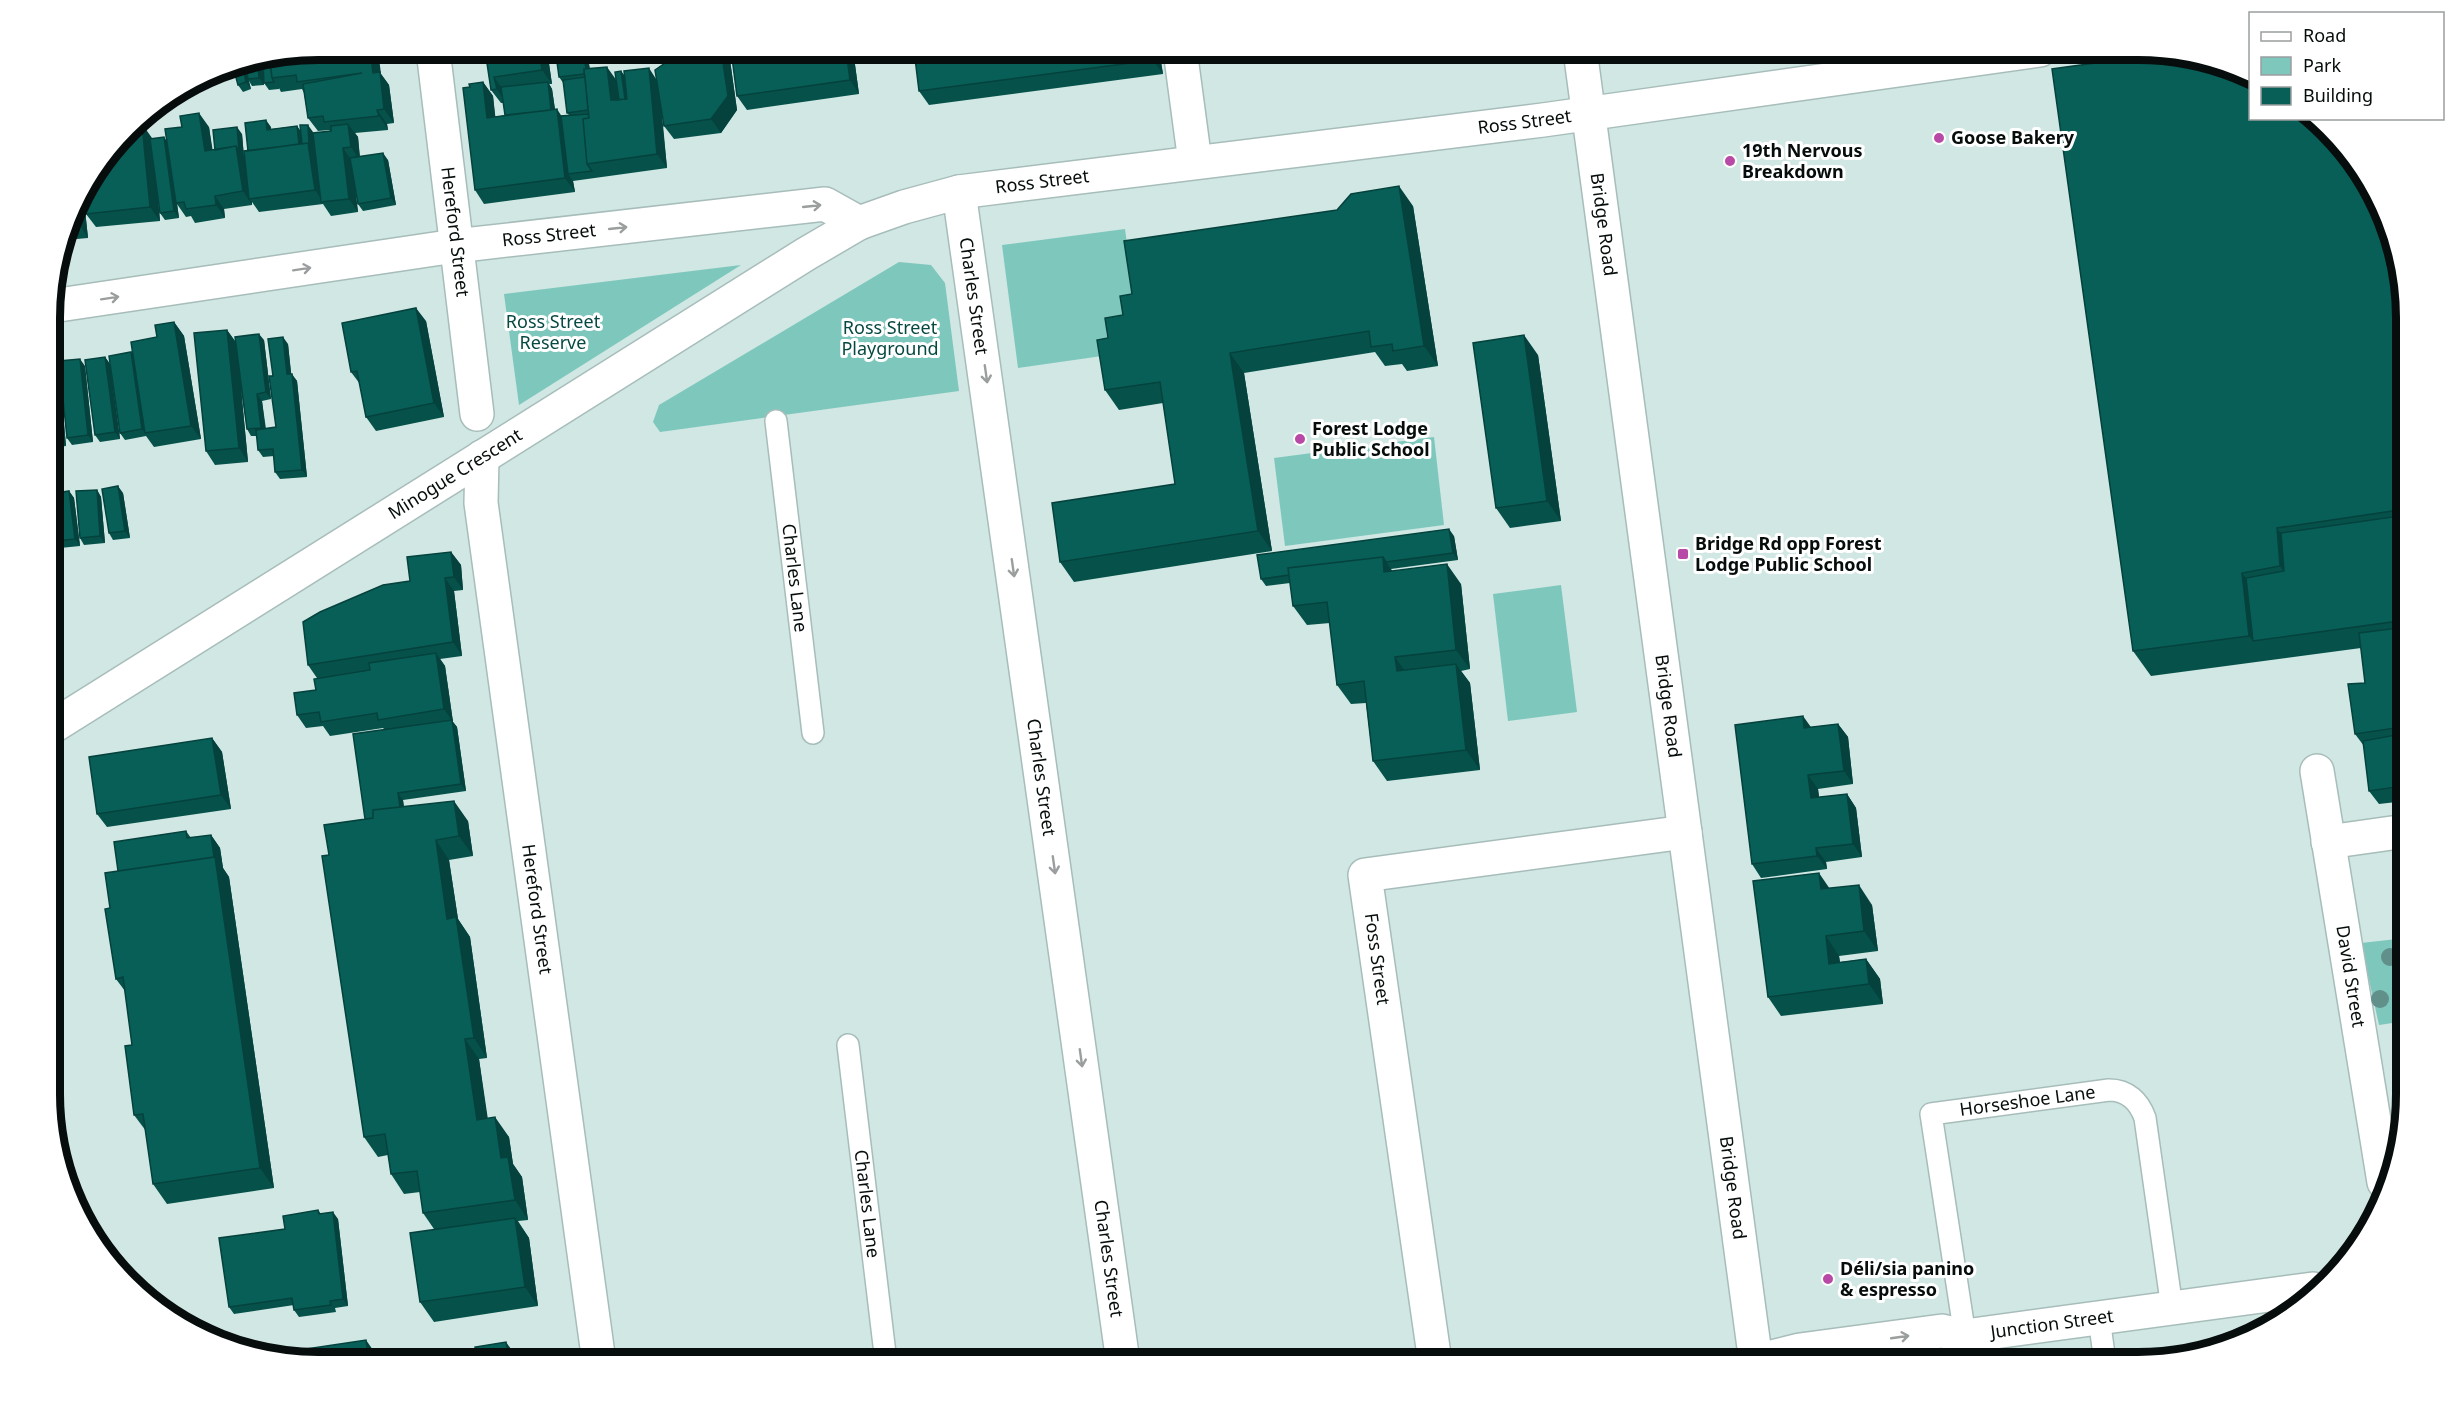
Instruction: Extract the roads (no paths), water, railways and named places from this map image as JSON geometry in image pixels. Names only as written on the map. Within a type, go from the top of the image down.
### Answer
[{"type":"street","name":"Hereford Street","points":[[434,60],[477,414]]},
{"type":"street","points":[[1181,60],[1195,162]]},
{"type":"street","name":"Bridge Road","points":[[1581,60],[1755,1352]]},
{"type":"street","name":"Ross Street","points":[[61,305],[455,246],[825,204],[859,223],[904,207],[959,192],[1589,114],[1970,60]]},
{"type":"street","name":"Charles Street","points":[[959,192],[1122,1352]]},
{"type":"street","name":"Minogue Crescent","points":[[60,722],[739,294],[859,223]]},
{"type":"street","name":"Hereford Street","points":[[482,457],[481,503],[597,1352]]},
{"type":"street","name":"David Street","points":[[2317,771],[2383,1174]]},
{"type":"street","name":"Foss Street","points":[[1434,1352],[1365,875],[1685,832]]},
{"type":"street","points":[[2328,842],[2396,832]]},
{"type":"street","name":"Junction Street","points":[[1793,1352],[1942,1331],[1981,1343],[2099,1318],[2306,1290]]},
{"type":"lane","name":"Charles Lane","points":[[776,421],[813,732]]},
{"type":"lane","name":"Charles Lane","points":[[848,1045],[885,1352]]},
{"type":"lane","name":"Horseshoe Lane","points":[[1981,1343],[1931,1114],[2116,1090],[2129,1096],[2142,1110],[2148,1131],[2172,1308]]},
{"type":"lane","points":[[2099,1318],[2104,1352]]},
{"type":"place","name":"Goose Bakery","points":[[1939,138]]},
{"type":"place","name":"19th Nervous Breakdown","points":[[1730,161]]},
{"type":"place","name":"Forest Lodge Public School","points":[[1300,439]]},
{"type":"place","name":"Bridge Rd opp Forest Lodge Public School","points":[[1683,554]]},
{"type":"place","name":"Déli/sia panino & espresso","points":[[1828,1279]]},
{"type":"park label","name":"Ross Street Reserve","points":[[553,332]]},
{"type":"park label","name":"Ross Street Playground","points":[[890,338]]}]
